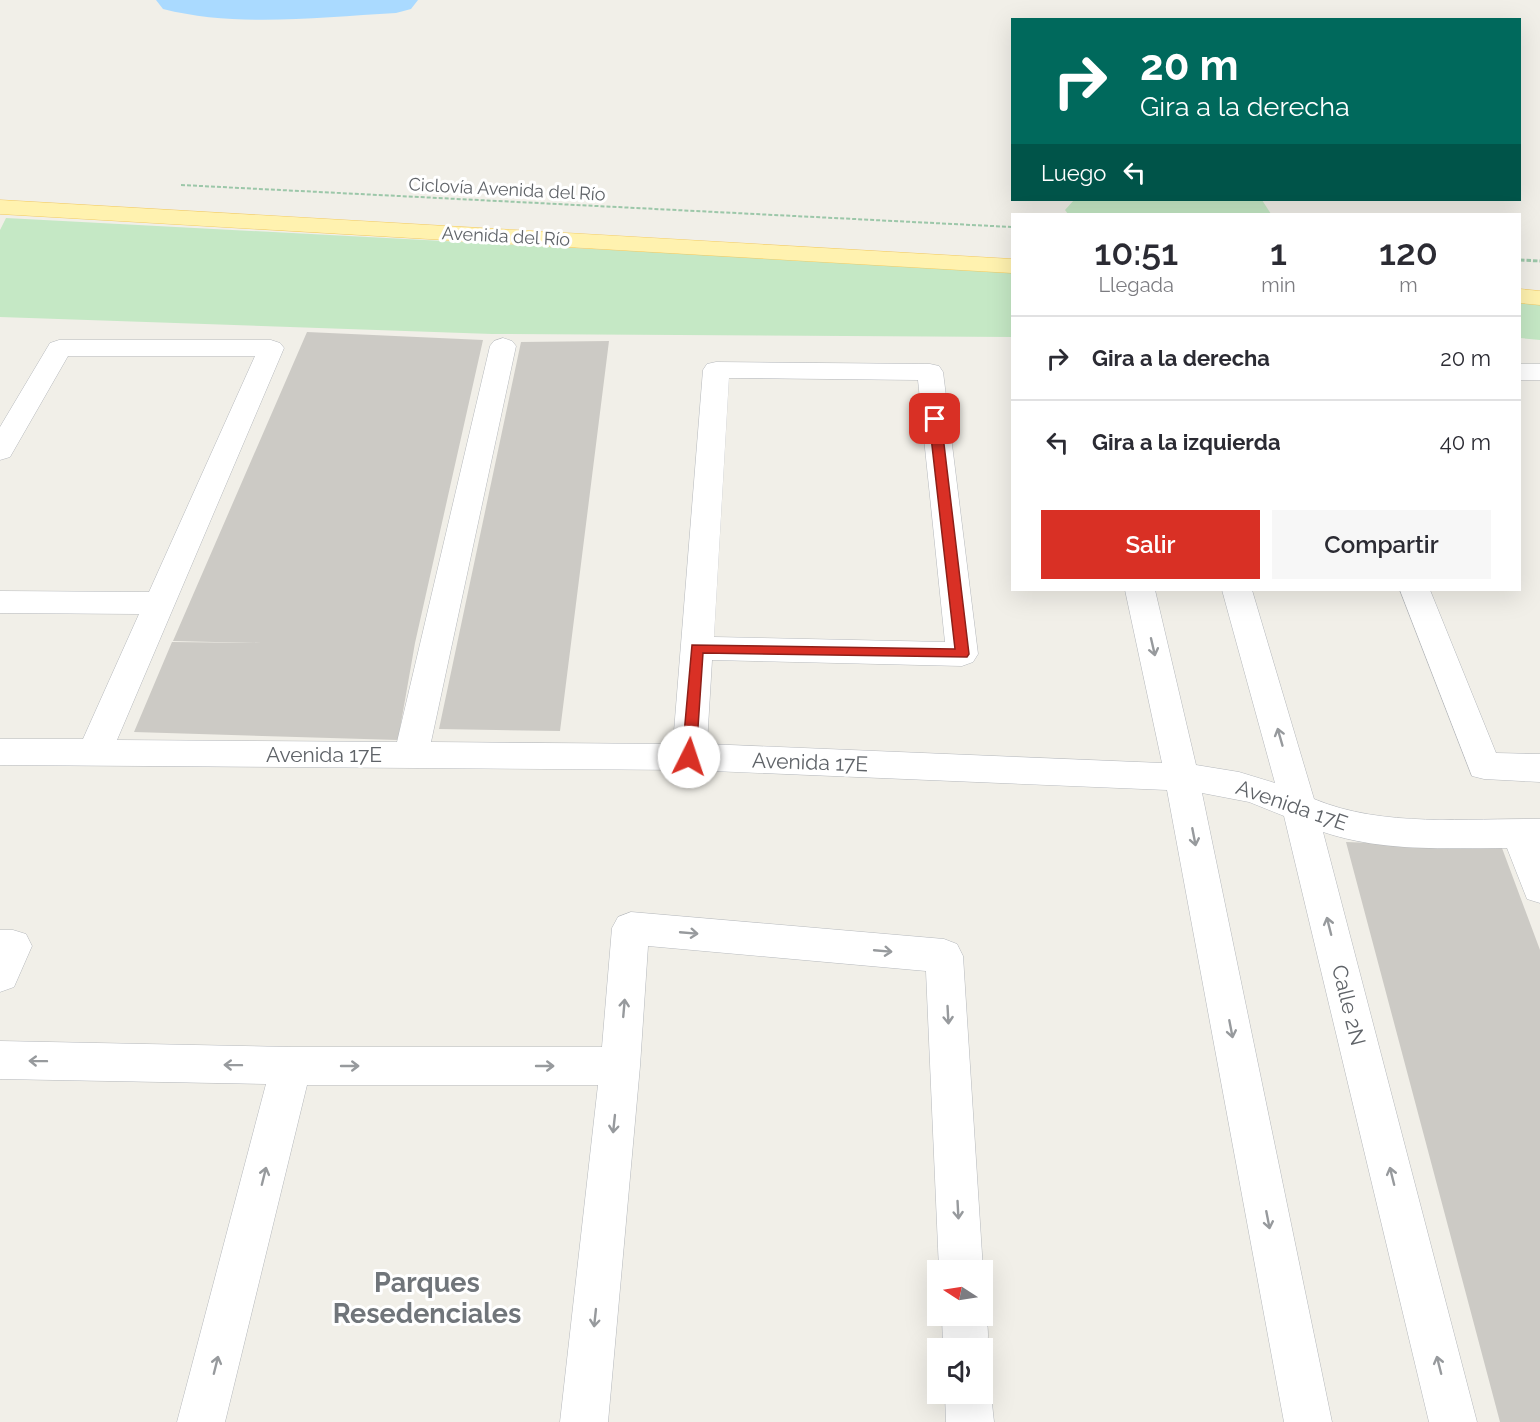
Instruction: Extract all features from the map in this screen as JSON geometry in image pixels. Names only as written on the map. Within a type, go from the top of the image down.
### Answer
[{"type":"main road","name":"Avenida del Río","points":[[0,207],[1011,266]]},
{"type":"main road","points":[[1521,296],[1540,298]]},
{"type":"street","points":[[411,755],[503,346]]},
{"type":"street","points":[[0,451],[59,348],[272,348],[94,753]]},
{"type":"street","points":[[689,757],[716,370],[930,372],[962,654],[697,648]]},
{"type":"street","points":[[1521,372],[1540,372]]},
{"type":"street","points":[[1140,591],[1182,777],[1308,1422]]},
{"type":"street","name":"Calle 2N","points":[[1237,591],[1300,809],[1453,1422]]},
{"type":"street","points":[[1415,591],[1484,766],[1540,768]]},
{"type":"street","points":[[0,602],[159,603]]},
{"type":"street","name":"Avenida 17E","points":[[0,752],[689,757],[1182,777],[1223,782],[1251,789],[1345,824],[1388,833],[1529,834]]},
{"type":"street","points":[[1529,834],[1540,888]]},
{"type":"street","points":[[585,1422],[620,1066],[631,928],[944,956],[960,1260]]},
{"type":"street","points":[[0,946],[13,946],[0,975]]},
{"type":"street","points":[[0,1060],[291,1066],[620,1066]]},
{"type":"street","points":[[201,1422],[291,1066]]},
{"type":"street","points":[[969,1404],[970,1422]]},
{"type":"path","name":"Ciclovía Avenida del Río","points":[[180,185],[1011,227]]},
{"type":"path","points":[[1521,260],[1540,261]]},
{"type":"green space","points":[[1073,201],[1263,201],[1270,213],[1067,213],[1065,210]]},
{"type":"green space","points":[[6,218],[1011,271],[1011,337],[492,334],[0,317],[0,230]]},
{"type":"green space","points":[[1521,300],[1540,301],[1540,340],[1521,338]]},
{"type":"building","points":[[307,332],[483,340],[415,643],[398,740],[134,732],[172,642],[261,643],[173,641]]},
{"type":"building","points":[[609,341],[560,731],[439,729],[521,342]]},
{"type":"building","points":[[1346,842],[1502,848],[1540,950],[1540,1422],[1500,1422]]},
{"type":"waterway","points":[[178,0],[249,7],[396,0]]},
{"type":"district","name":"Parques Resedenciales","points":[[427,1298]]},
{"type":"route","points":[[689,757],[697,648],[962,654],[935,419]]}]
